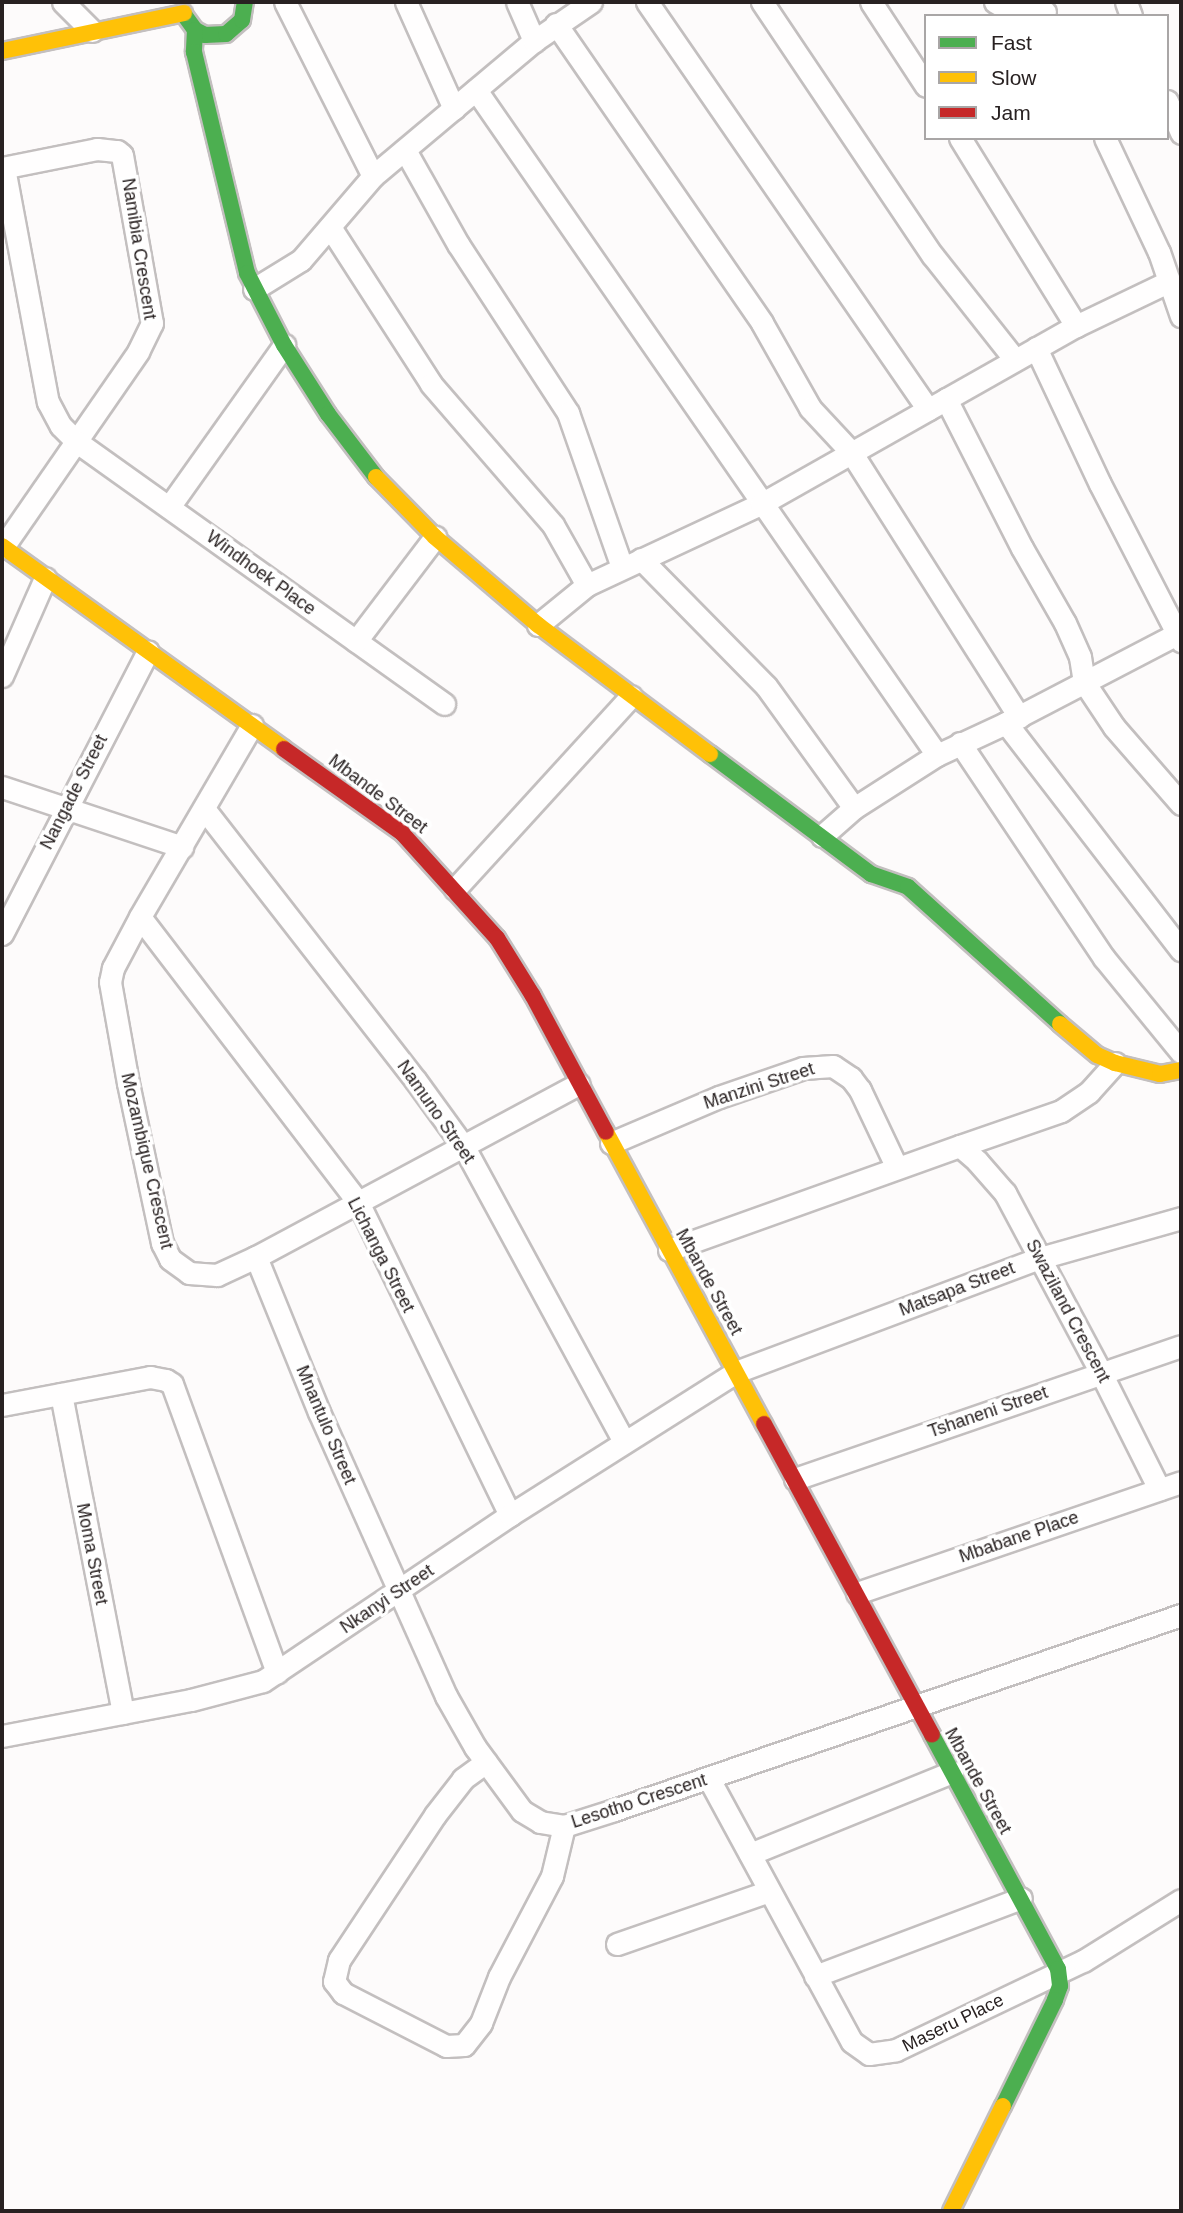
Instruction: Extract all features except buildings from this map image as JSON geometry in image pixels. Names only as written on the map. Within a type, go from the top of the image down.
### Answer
[{"type":"street","points":[[63,2],[92,31]]},
{"type":"street","points":[[195,30],[216,37],[226,34],[242,20],[245,2]]},
{"type":"street","points":[[285,2],[373,176]]},
{"type":"street","points":[[406,2],[454,109]]},
{"type":"street","points":[[517,2],[534,41]]},
{"type":"street","points":[[254,289],[295,265],[373,176],[534,41],[591,2]]},
{"type":"street","points":[[647,2],[937,404],[1065,622],[1080,657],[1084,682],[1114,727],[1181,804]]},
{"type":"street","points":[[762,2],[933,256],[1015,360]]},
{"type":"street","points":[[871,2],[924,83]]},
{"type":"street","points":[[995,2],[1016,14],[1044,10]]},
{"type":"street","points":[[2,51],[183,7],[195,30],[194,52],[212,118],[236,236],[254,289],[284,345],[349,447],[435,537],[538,625],[871,874],[908,887],[1078,1041],[1115,1063],[1160,1074],[1181,1070]]},
{"type":"street","points":[[556,24],[762,323],[810,408],[851,452],[1013,720],[1181,950]]},
{"type":"street","points":[[476,90],[937,755]]},
{"type":"street","points":[[1169,105],[1181,133]]},
{"type":"street","points":[[961,140],[1076,326]]},
{"type":"street","points":[[1106,140],[1170,281],[1181,316]]},
{"type":"street","name":"Namibia Crescent","points":[[3,168],[97,149],[117,151],[124,163],[151,331],[78,442],[3,547]]},
{"type":"street","points":[[405,150],[458,244],[568,413],[593,478],[610,540],[631,563],[766,686],[855,808]]},
{"type":"street","name":"Windhoek Place","points":[[3,168],[48,402],[61,425],[78,442],[444,704]]},
{"type":"street","points":[[330,227],[431,384],[552,525],[587,585]]},
{"type":"street","points":[[538,625],[587,585],[761,504],[1076,326],[1170,281]]},
{"type":"street","points":[[169,508],[284,345]]},
{"type":"street","points":[[822,836],[855,808],[937,755],[1180,636],[1036,348]]},
{"type":"street","points":[[356,641],[435,537]]},
{"type":"street","name":"Mbande Street","points":[[3,547],[402,833],[456,889],[497,938],[516,966],[857,1592],[916,1708],[1021,1898],[1059,1973]]},
{"type":"street","points":[[2,676],[46,578]]},
{"type":"street","name":"Nangade Street","points":[[2,934],[148,651]]},
{"type":"street","points":[[456,889],[631,696]]},
{"type":"street","name":"Mozambique Crescent","points":[[252,725],[205,810],[140,917],[113,968],[110,982],[128,1083],[162,1242],[170,1259],[190,1273],[217,1275],[256,1257],[579,1084]]},
{"type":"street","points":[[960,743],[1104,958],[1181,1052]]},
{"type":"street","points":[[2,787],[182,847]]},
{"type":"street","name":"Namuno Street","points":[[205,810],[416,1081],[464,1147],[624,1442]]},
{"type":"street","name":"Lichanga Street","points":[[140,917],[358,1202],[510,1515]]},
{"type":"street","points":[[669,1250],[1061,1111],[1089,1092],[1115,1063]]},
{"type":"street","name":"Manzini Street","points":[[611,1143],[719,1097],[803,1068],[833,1066],[851,1078],[860,1090],[897,1168]]},
{"type":"street","name":"Swaziland Crescent","points":[[960,1146],[977,1161],[1004,1194],[1101,1373],[1158,1489]]},
{"type":"street","name":"Matsapa Street","points":[[736,1371],[1040,1258],[1181,1218]]},
{"type":"street","name":"Mnantulo Street","points":[[256,1257],[319,1412],[399,1591]]},
{"type":"street","name":"Tshaneni Street","points":[[795,1479],[1181,1346]]},
{"type":"street","name":"Nkanyi Street","points":[[3,1730],[123,1713],[248,1687],[278,1673],[510,1515],[736,1371]]},
{"type":"street","points":[[2,1405],[150,1377],[166,1380],[176,1391],[278,1673]]},
{"type":"street","name":"Moma Street","points":[[61,1394],[123,1713]]},
{"type":"street","name":"Mbabane Place","points":[[857,1592],[1181,1482]]},
{"type":"street","name":"Lesotho Crescent","points":[[399,1591],[446,1696],[486,1762],[522,1811],[540,1822],[564,1826],[709,1779],[1181,1615]]},
{"type":"street","points":[[486,1762],[463,1779],[435,1815],[340,1959],[334,1981],[343,1993],[446,2046],[464,2045],[481,2023],[499,1977],[552,1876],[564,1826]]},
{"type":"street","points":[[750,1854],[952,1772]]},
{"type":"street","name":"Maseru Place","points":[[709,1779],[815,1976],[852,2042],[861,2051],[879,2055],[896,2050],[1059,1973]]},
{"type":"street","points":[[617,1944],[769,1891]]},
{"type":"street","points":[[815,1976],[1021,1898]]},
{"type":"street","points":[[951,2211],[1055,2000],[1060,1986],[1059,1973],[1112,1945],[1181,1900]]},
{"type":"traffic: fast","points":[[185,16],[195,30],[205,35],[226,34],[242,20],[245,2]]},
{"type":"traffic: fast","points":[[195,30],[194,52],[247,273],[284,345],[328,414],[376,477]]},
{"type":"traffic: fast","points":[[710,754],[871,874],[908,887],[1060,1024]]},
{"type":"traffic: fast","points":[[932,1735],[1058,1969],[1060,1986],[1055,2000],[1003,2106]]},
{"type":"traffic: slow","points":[[2,51],[184,13]]},
{"type":"traffic: slow","points":[[376,477],[435,537],[538,625],[710,754]]},
{"type":"traffic: slow","points":[[2,546],[284,749]]},
{"type":"traffic: slow","points":[[1060,1024],[1097,1055],[1115,1063],[1160,1074],[1181,1070]]},
{"type":"traffic: slow","points":[[606,1132],[764,1424]]},
{"type":"traffic: slow","points":[[951,2211],[1003,2106]]},
{"type":"traffic: jam","points":[[284,749],[402,833],[497,938],[533,996],[606,1132]]},
{"type":"traffic: jam","points":[[764,1424],[932,1735]]}]
